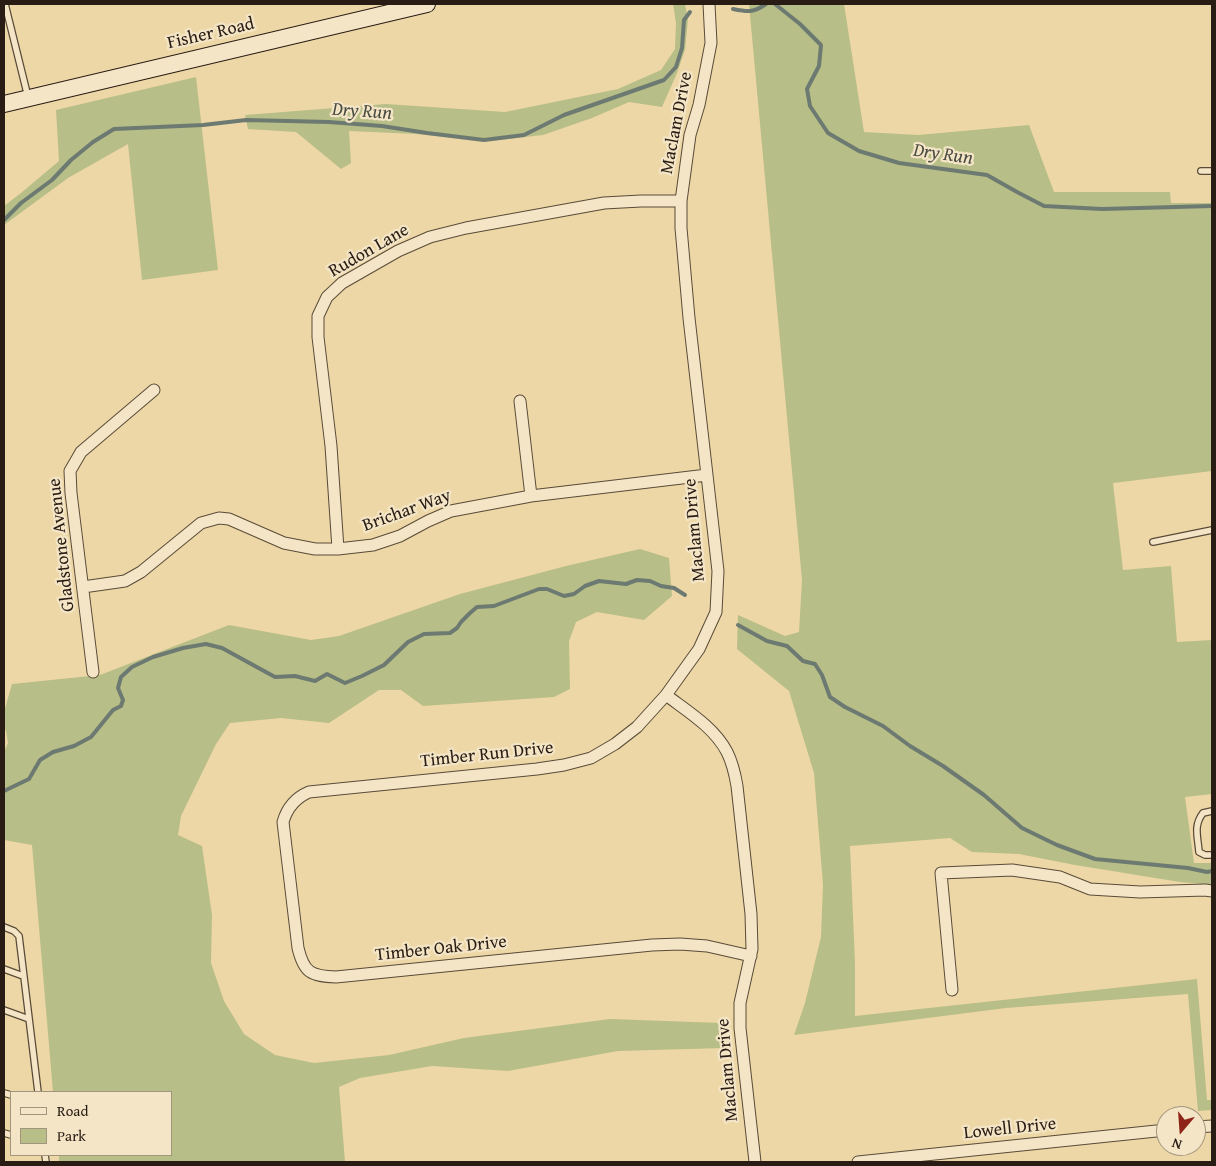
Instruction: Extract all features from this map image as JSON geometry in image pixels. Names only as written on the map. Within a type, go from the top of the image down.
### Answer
[{"type":"main road","name":"Fisher Road","points":[[4,104],[419,5]]},
{"type":"street","name":"Maclam Drive","points":[[709,4],[710,43],[690,135],[680,201],[689,318],[718,571],[716,612],[699,649],[666,694],[716,736],[727,751],[738,786],[751,914],[752,949],[740,1003],[740,1028],[755,1162]]},
{"type":"street","name":"Rudon Lane","points":[[338,549],[331,446],[318,337],[318,316],[327,298],[342,283],[398,250],[430,237],[466,228],[604,203],[680,201]]},
{"type":"street","name":"Gladstone Avenue","points":[[93,672],[71,493],[70,471],[81,452],[154,390]]},
{"type":"street","points":[[520,401],[530,496]]},
{"type":"street","name":"Brichar Way","points":[[83,587],[125,581],[140,572],[201,523],[219,518],[229,520],[284,543],[315,549],[338,549],[373,544],[400,536],[451,511],[530,496],[708,475]]},
{"type":"street","name":"Timber Run Drive","points":[[292,803],[299,796],[309,792],[537,769],[591,758],[615,744],[637,727],[666,694]]},
{"type":"street","name":"Timber Oak Drive","points":[[292,803],[285,813],[283,822],[298,948],[301,962],[316,975],[336,977],[652,945],[680,944],[707,946],[751,956]]},
{"type":"street","points":[[952,990],[941,873],[1012,870],[1060,877],[1090,889],[1140,892],[1212,891]]},
{"type":"street","name":"Lowell Drive","points":[[858,1162],[1156,1131]]},
{"type":"lane","points":[[5,4],[28,97]]},
{"type":"lane","points":[[1201,171],[1212,171]]},
{"type":"lane","points":[[1153,542],[1212,530]]},
{"type":"lane","points":[[1212,812],[1203,813],[1196,825],[1199,852],[1212,856]]},
{"type":"lane","points":[[4,927],[14,931],[19,936],[38,1091]]},
{"type":"lane","points":[[4,969],[24,976]]},
{"type":"lane","points":[[4,1010],[29,1019]]},
{"type":"green space","points":[[673,4],[685,4],[688,20],[685,50],[662,107],[629,102],[592,118],[543,135],[490,141],[416,134],[349,131],[351,163],[341,169],[296,132],[248,129],[245,115],[386,104],[505,112],[618,89],[661,70],[675,49],[676,23]]},
{"type":"green space","points":[[749,4],[844,4],[864,132],[918,135],[1029,125],[1054,192],[1170,192],[1171,203],[1212,203],[1212,471],[1113,483],[1123,570],[1171,566],[1177,642],[1212,640],[1212,794],[1185,797],[1194,863],[1212,863],[1212,885],[1180,882],[1019,854],[972,852],[950,838],[850,846],[855,963],[855,1016],[1197,979],[1207,1100],[1212,1100],[1212,1110],[1206,1110],[1206,1106],[1198,1106],[1188,994],[1006,1008],[794,1035],[805,1003],[821,937],[823,885],[814,773],[789,691],[737,649],[738,615],[785,636],[799,632],[802,580]]},
{"type":"green space","points":[[196,77],[218,270],[142,280],[128,144],[68,178],[4,225],[4,206],[59,161],[56,110]]},
{"type":"green space","points":[[640,549],[669,558],[672,596],[644,620],[597,612],[576,622],[569,641],[570,689],[554,697],[423,706],[401,690],[379,690],[329,723],[281,718],[230,723],[216,744],[181,816],[178,835],[202,846],[212,915],[211,963],[224,1001],[244,1034],[275,1055],[314,1063],[389,1055],[464,1038],[610,1019],[721,1023],[724,1048],[618,1051],[508,1071],[432,1066],[360,1078],[339,1087],[345,1162],[59,1162],[59,1156],[172,1156],[172,1091],[53,1091],[32,845],[4,840],[4,752],[8,743],[4,728],[4,712],[12,684],[100,675],[229,625],[311,640],[339,636],[460,594]]},
{"type":"waterway","name":"Dry Run","points":[[733,9],[750,11],[766,4]]},
{"type":"waterway","name":"Dry Run","points":[[775,4],[800,24],[821,45],[819,66],[807,89],[810,106],[828,133],[859,151],[899,163],[987,175],[1044,206],[1102,209],[1212,206]]},
{"type":"waterway","name":"Dry Run","points":[[4,220],[21,203],[52,180],[71,160],[93,142],[114,129],[203,125],[246,120],[329,122],[382,126],[484,140],[524,135],[564,115],[664,80],[676,67],[682,48],[684,20],[690,12]]},
{"type":"waterway","points":[[4,791],[29,779],[40,760],[53,752],[74,746],[91,737],[113,710],[121,706],[123,700],[118,688],[121,677],[132,667],[153,657],[183,648],[206,644],[222,648],[275,677],[295,676],[315,681],[327,674],[345,683],[384,665],[408,642],[424,634],[450,633],[477,607],[494,606],[539,589],[547,589],[564,596],[574,594],[585,586],[599,581],[626,584],[637,580],[650,581],[661,586],[674,588],[685,595]]},
{"type":"waterway","points":[[738,625],[767,641],[787,646],[803,661],[815,664],[822,675],[830,697],[845,707],[883,726],[910,746],[943,766],[984,795],[1022,828],[1057,845],[1095,859],[1188,868],[1207,872],[1212,871]]}]
